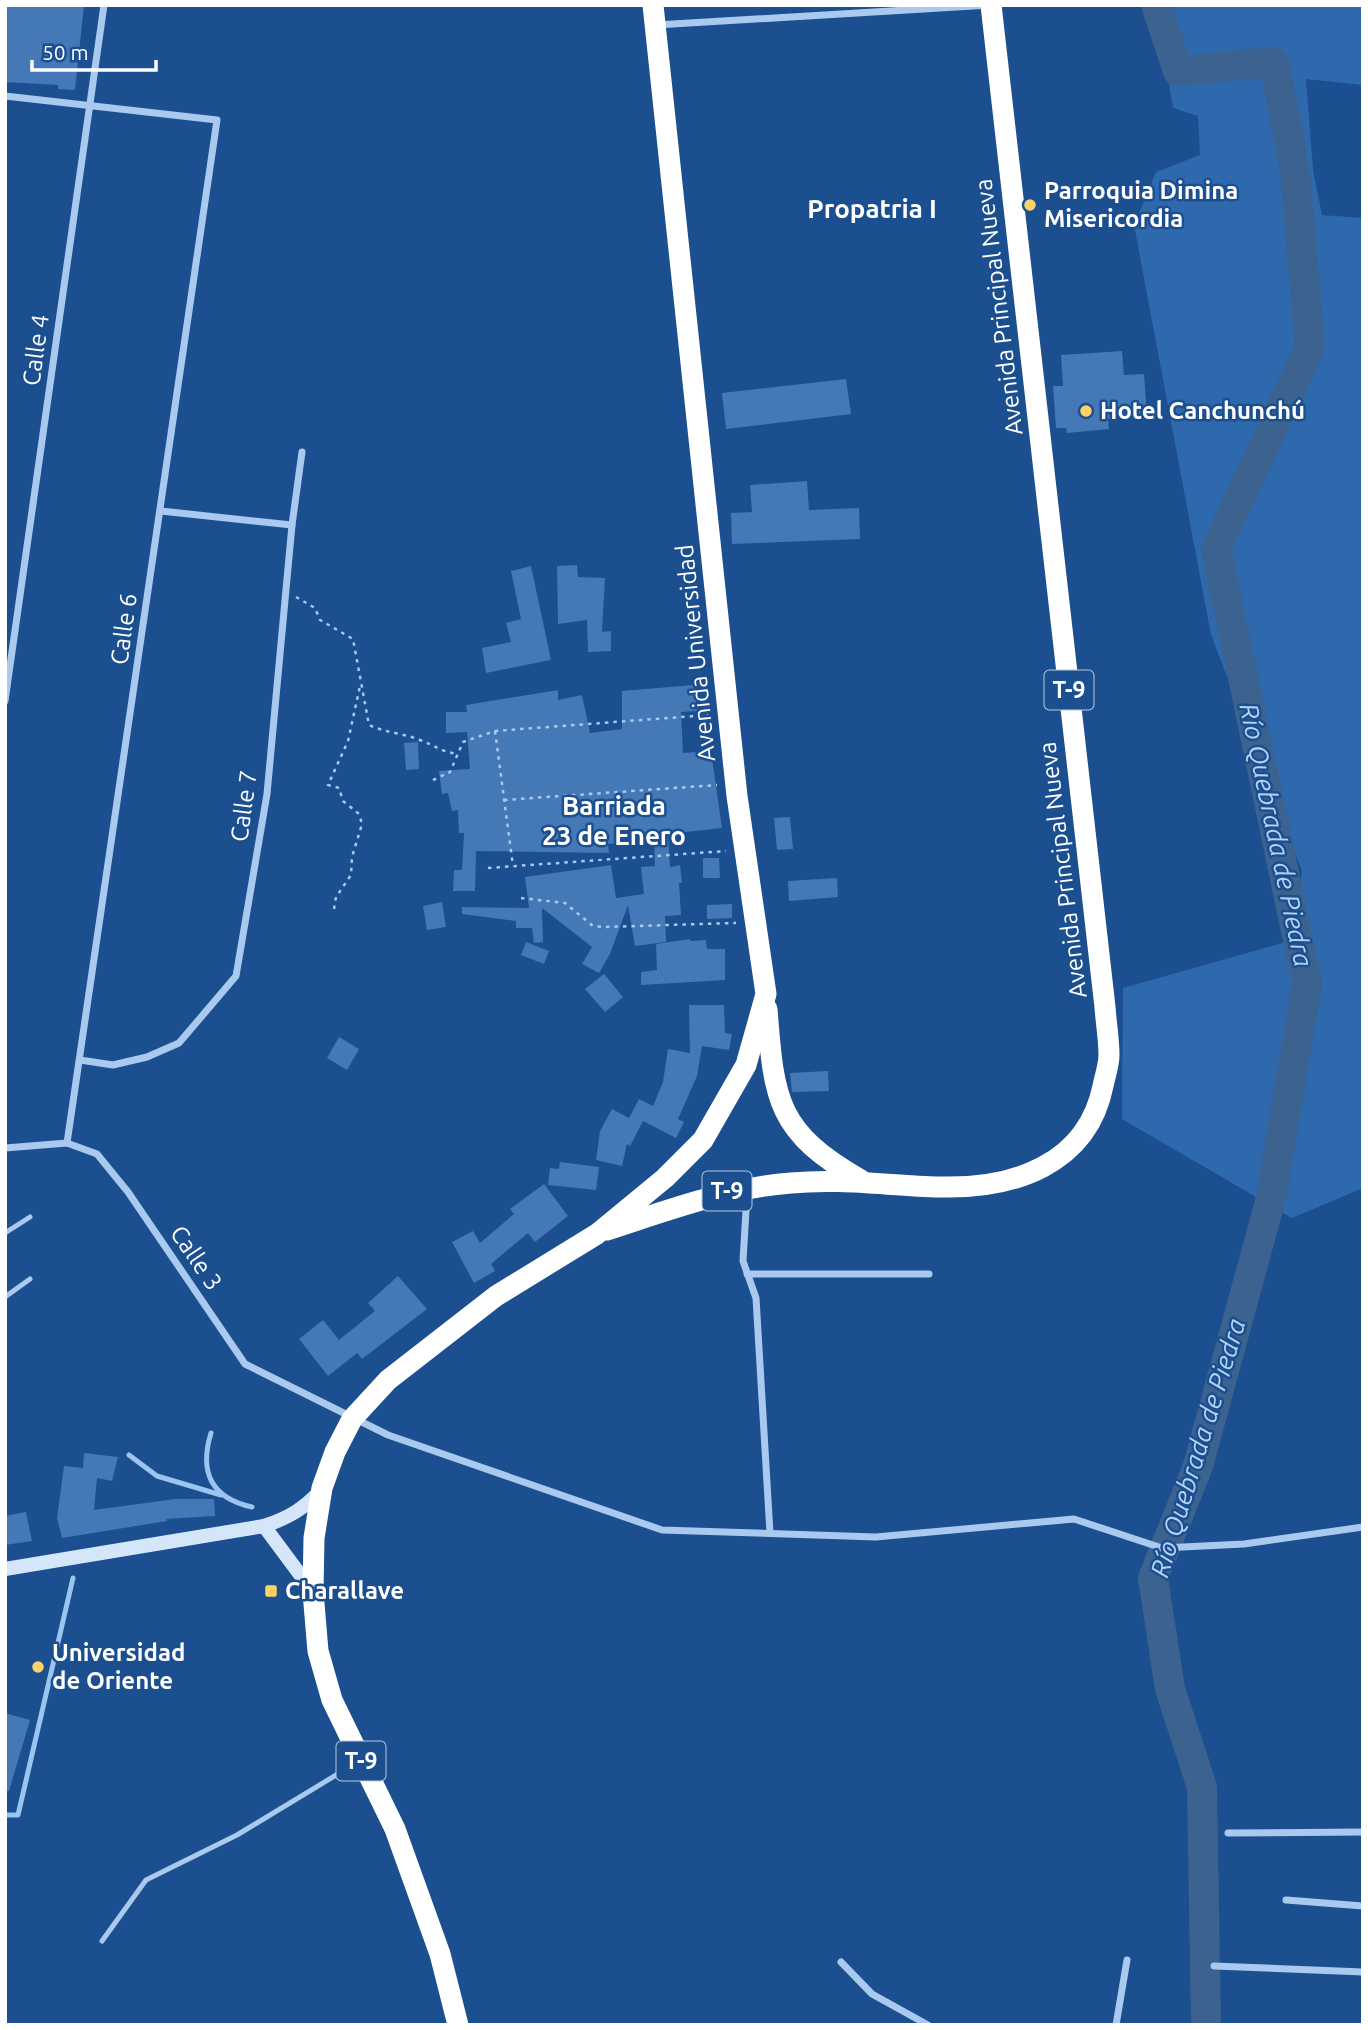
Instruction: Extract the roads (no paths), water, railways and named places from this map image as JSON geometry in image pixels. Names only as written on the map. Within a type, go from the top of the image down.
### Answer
[{"type":"highway","name":"Avenida Principal Nueva","points":[[597,1234],[726,1191],[793,1182],[863,1182],[942,1187],[1010,1181],[1061,1158],[1086,1132],[1100,1101],[1109,1057],[991,5]]},
{"type":"highway","name":"Avenida Universidad","points":[[597,1234],[665,1178],[703,1140],[746,1065],[765,994],[736,784],[655,15]]},
{"type":"highway","name":"T-9","points":[[765,994],[775,1080],[792,1124],[804,1142],[863,1182]]},
{"type":"highway","name":"T-9","points":[[458,2025],[440,1954],[396,1829],[332,1700],[321,1663],[313,1592],[314,1538],[322,1488],[335,1452],[352,1419],[387,1380],[496,1296],[597,1234]]},
{"type":"street","name":"Calle 4","points":[[5,701],[104,5]]},
{"type":"street","points":[[655,15],[991,5]]},
{"type":"street","points":[[5,96],[90,107]]},
{"type":"street","name":"Calle 6","points":[[67,1143],[217,120],[90,107]]},
{"type":"street","name":"Calle 7","points":[[80,1060],[113,1065],[147,1057],[179,1043],[236,976],[267,794],[292,524],[302,452]]},
{"type":"street","points":[[161,511],[292,524]]},
{"type":"street","name":"Calle 3","points":[[5,1148],[67,1143],[97,1154],[128,1192],[245,1364],[388,1435],[663,1530],[876,1537],[1074,1519],[1161,1548],[1244,1544],[1363,1527]]},
{"type":"street","points":[[747,1188],[743,1261],[757,1298],[770,1533]]},
{"type":"street","points":[[747,1274],[929,1274]]},
{"type":"street","points":[[5,1569],[264,1526],[286,1519],[306,1506],[322,1488]]},
{"type":"street","points":[[264,1526],[313,1592]]},
{"type":"street","points":[[1228,1833],[1363,1832]]},
{"type":"street","points":[[1286,1900],[1363,1906]]},
{"type":"street","points":[[1116,2025],[1127,1960]]},
{"type":"street","points":[[842,1962],[872,1994],[928,2025]]},
{"type":"street","points":[[1214,1966],[1363,1972]]},
{"type":"lane","points":[[5,1233],[30,1217]]},
{"type":"lane","points":[[5,1297],[30,1279]]},
{"type":"lane","points":[[102,1941],[146,1880],[237,1835],[360,1760]]},
{"type":"waterway","name":"Río Quebrada de Piedra","points":[[1156,5],[1178,71],[1274,62],[1295,170],[1310,347],[1216,549],[1307,983],[1271,1198],[1198,1466],[1153,1578],[1170,1689],[1202,1787],[1206,2025]]},
{"type":"waterway","points":[[211,1433],[207,1460],[212,1481],[227,1497],[252,1507]]},
{"type":"waterway","points":[[129,1455],[157,1476],[221,1495]]},
{"type":"waterway","points":[[5,1815],[18,1815],[73,1578]]},
{"type":"place","name":"Parroquia Dimina Misericordia","points":[[1030,205]]},
{"type":"place","name":"Hotel Canchunchú","points":[[1086,411]]},
{"type":"place","name":"Charallave","points":[[271,1591]]},
{"type":"place","name":"Universidad de Oriente","points":[[38,1667]]},
{"type":"district","name":"Propatria I","points":[[872,209]]},
{"type":"district","name":"Barriada 23 de Enero","points":[[614,821]]}]
